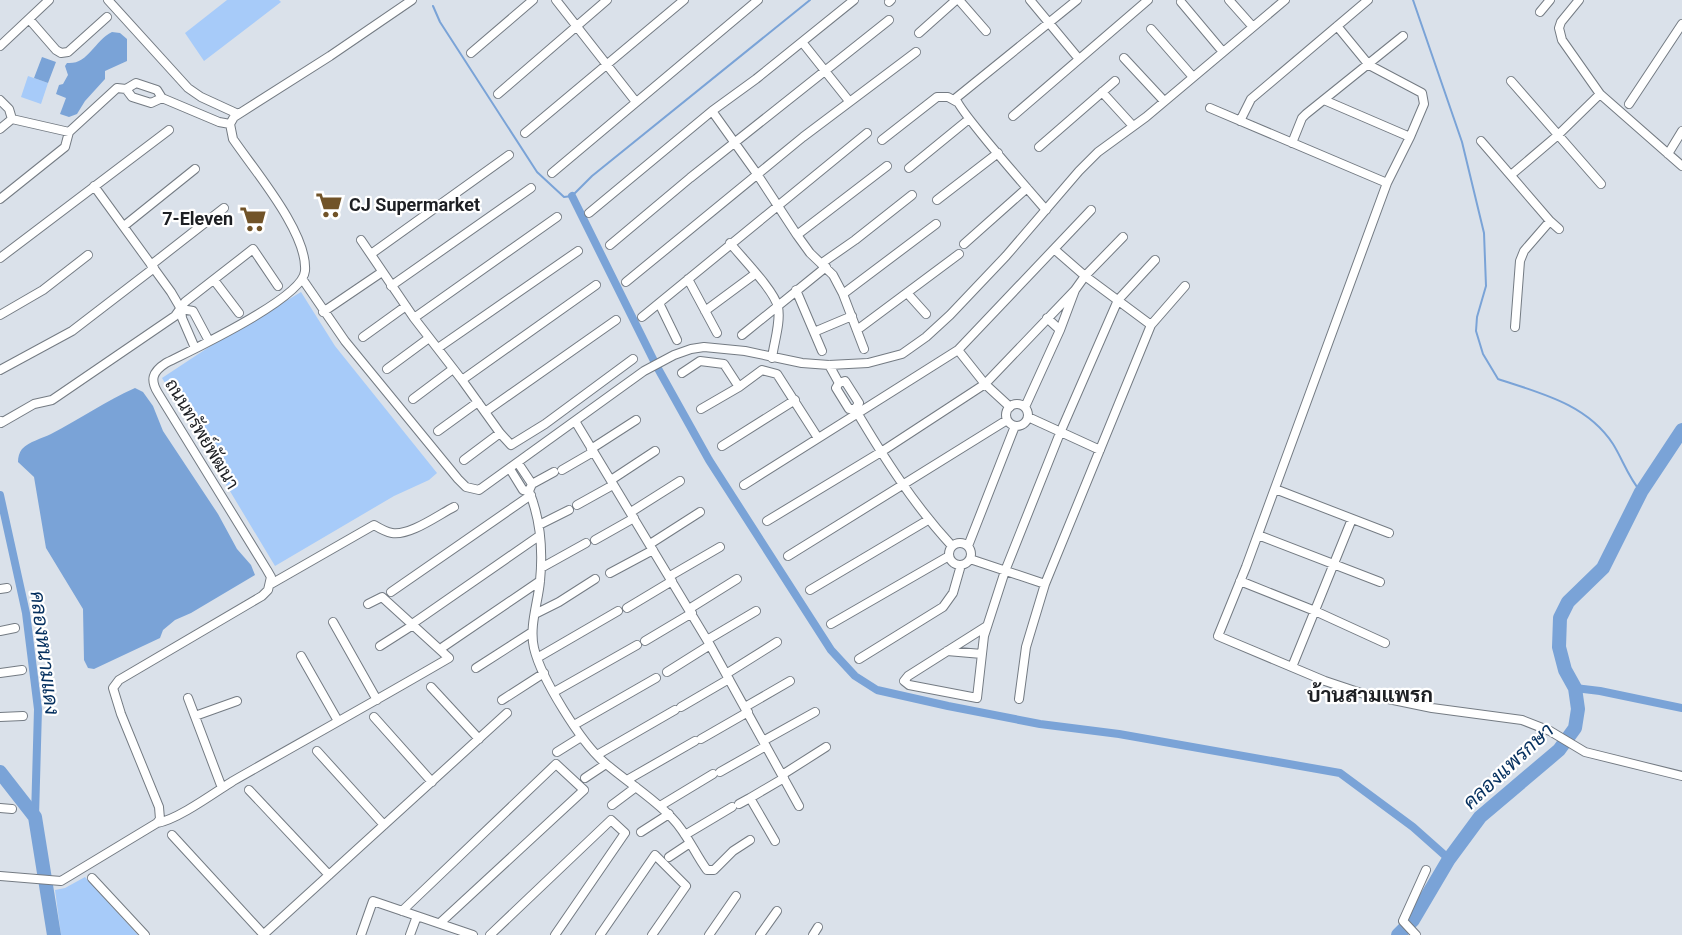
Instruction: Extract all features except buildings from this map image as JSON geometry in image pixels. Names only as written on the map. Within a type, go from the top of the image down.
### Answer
[{"type":"street","points":[[0,46],[49,0]]},
{"type":"street","points":[[108,0],[188,88],[201,97],[238,114]]},
{"type":"street","points":[[412,0],[330,56],[238,114],[230,124],[233,139],[292,226],[304,261],[303,280],[323,312],[466,487],[478,490],[644,371],[666,358],[691,349],[704,347],[745,351],[772,358],[829,365],[885,360],[902,354],[951,315],[1098,152],[1146,117],[1283,1]]},
{"type":"street","points":[[471,53],[533,0]]},
{"type":"street","points":[[556,0],[636,102]]},
{"type":"street","points":[[498,94],[607,0]]},
{"type":"street","points":[[525,133],[684,0]]},
{"type":"street","points":[[552,173],[758,0]]},
{"type":"street","points":[[589,213],[712,111],[854,0]]},
{"type":"street","points":[[920,33],[958,0],[987,31]]},
{"type":"street","points":[[1030,0],[1079,59]]},
{"type":"street","points":[[957,102],[956,98],[1077,0]]},
{"type":"street","points":[[1013,116],[1148,0]]},
{"type":"street","points":[[1229,0],[1253,27]]},
{"type":"street","points":[[1240,121],[1251,99],[1368,0]]},
{"type":"street","points":[[1540,12],[1550,0]]},
{"type":"street","points":[[1579,0],[1561,22],[1560,34],[1575,59],[1600,94],[1682,166]]},
{"type":"street","points":[[1181,2],[1223,52]]},
{"type":"street","points":[[29,19],[61,53],[68,52],[107,18]]},
{"type":"street","points":[[610,245],[889,20]]},
{"type":"street","points":[[1629,104],[1682,24]]},
{"type":"street","points":[[1337,26],[1369,65],[1422,93],[1424,104],[1387,183],[1275,489],[1218,636],[1324,681],[1381,698],[1432,708],[1522,720],[1551,731],[1585,752],[1682,776]]},
{"type":"street","points":[[1151,29],[1193,77]]},
{"type":"street","points":[[1292,143],[1302,118],[1403,36]]},
{"type":"street","points":[[802,42],[849,101]]},
{"type":"street","points":[[626,282],[849,101],[916,52]]},
{"type":"street","points":[[1124,58],[1164,101]]},
{"type":"street","points":[[1039,147],[1115,81]]},
{"type":"street","points":[[1510,81],[1600,184]]},
{"type":"street","points":[[0,199],[65,147],[69,132],[117,88],[126,89],[136,83],[157,90],[162,98],[219,122],[230,124]]},
{"type":"street","points":[[126,89],[132,97],[151,103],[162,98]]},
{"type":"street","points":[[1102,92],[1133,126]]},
{"type":"street","points":[[1511,175],[1558,135],[1600,94]]},
{"type":"street","points":[[882,140],[937,97],[948,97],[957,102],[1046,210]]},
{"type":"street","points":[[0,100],[9,110],[12,119]]},
{"type":"street","points":[[1324,100],[1410,137]]},
{"type":"street","points":[[1210,108],[1387,183]]},
{"type":"street","points":[[712,111],[797,236],[810,253],[833,275],[843,294],[864,349]]},
{"type":"street","points":[[12,119],[69,132]]},
{"type":"street","points":[[0,129],[12,119]]},
{"type":"street","points":[[909,168],[969,119]]},
{"type":"street","points":[[0,258],[169,130]]},
{"type":"street","points":[[1668,154],[1682,131]]},
{"type":"street","points":[[642,317],[777,204],[867,133]]},
{"type":"street","points":[[1481,141],[1559,229]]},
{"type":"street","points":[[937,200],[998,153]]},
{"type":"street","points":[[370,254],[509,154]]},
{"type":"street","points":[[797,236],[887,166]]},
{"type":"street","points":[[124,226],[195,169]]},
{"type":"street","points":[[94,186],[153,266],[181,309],[182,318],[195,348]]},
{"type":"street","points":[[391,286],[531,188]]},
{"type":"street","points":[[964,244],[1027,188]]},
{"type":"street","points":[[742,335],[824,265],[912,195]]},
{"type":"street","points":[[0,370],[72,331],[224,208]]},
{"type":"street","points":[[744,485],[856,411],[958,350],[1091,210]]},
{"type":"street","points":[[414,318],[557,217]]},
{"type":"street","points":[[1515,327],[1520,261],[1524,251],[1550,221]]},
{"type":"street","points":[[843,294],[936,224]]},
{"type":"street","points":[[767,521],[881,453],[985,384],[1123,237]]},
{"type":"street","points":[[361,240],[414,318],[511,445],[545,424],[633,359]]},
{"type":"street","points":[[730,243],[772,295],[777,306],[778,319],[772,358]]},
{"type":"street","points":[[0,421],[1,423],[34,404],[52,400],[175,316],[185,302],[254,249],[278,286]]},
{"type":"street","points":[[1053,249],[1151,325]]},
{"type":"street","points":[[438,348],[578,251]]},
{"type":"street","points":[[857,330],[959,254]]},
{"type":"street","points":[[0,315],[43,290],[88,255]]},
{"type":"street","points":[[987,626],[908,676],[904,681],[909,685],[978,698],[987,626],[1005,571],[1060,433],[1118,300],[1155,260]]},
{"type":"street","points":[[323,312],[382,272]]},
{"type":"street","points":[[705,311],[755,273]]},
{"type":"street","points":[[688,279],[717,333]]},
{"type":"street","points":[[214,280],[239,313]]},
{"type":"street","name":"ถนนทรัพย์พัฒนา","points":[[271,584],[267,570],[152,382],[158,368],[248,321],[288,295],[303,280]]},
{"type":"street","points":[[462,380],[596,285]]},
{"type":"street","points":[[1019,699],[1026,647],[1045,584],[1151,325],[1185,286]]},
{"type":"street","points":[[796,290],[822,351]]},
{"type":"street","points":[[1075,290],[1060,330],[1025,407],[1028,417],[1100,450]]},
{"type":"street","points":[[908,294],[926,314]]},
{"type":"street","points":[[659,303],[677,340]]},
{"type":"street","points":[[363,337],[406,306]]},
{"type":"street","points":[[181,309],[193,311],[209,341]]},
{"type":"street","points":[[814,332],[852,316]]},
{"type":"street","points":[[1047,318],[1060,330]]},
{"type":"street","points":[[485,412],[616,320]]},
{"type":"street","points":[[387,369],[429,338]]},
{"type":"street","points":[[958,350],[985,384],[1010,407]]},
{"type":"street","points":[[682,373],[700,361],[724,364],[739,387]]},
{"type":"street","points":[[829,365],[839,382],[845,381],[859,403],[856,411]]},
{"type":"street","points":[[413,399],[453,369]]},
{"type":"street","points":[[701,409],[739,387],[762,370],[777,374],[818,438]]},
{"type":"street","points":[[722,446],[795,400]]},
{"type":"street","points":[[438,431],[478,402]]},
{"type":"street","points":[[1015,426],[1007,420],[1006,413],[1016,404],[1025,407]]},
{"type":"street","points":[[856,411],[881,453],[928,520],[952,546]]},
{"type":"street","points":[[1015,426],[1024,423],[1028,417]]},
{"type":"street","points":[[391,592],[558,471],[592,451],[636,420]]},
{"type":"street","points":[[788,556],[1007,420]]},
{"type":"street","points":[[575,421],[709,642],[799,806]]},
{"type":"street","points":[[968,546],[1015,426]]},
{"type":"street","points":[[464,460],[500,433]]},
{"type":"street","points":[[577,505],[655,452]]},
{"type":"street","points":[[518,463],[531,490],[539,525],[541,568],[532,632],[537,658],[574,725],[606,764],[669,814],[703,865],[711,872],[733,851],[750,840]]},
{"type":"street","points":[[510,469],[523,490],[531,490]]},
{"type":"street","points":[[595,540],[680,481]]},
{"type":"street","points":[[1275,489],[1389,533]]},
{"type":"street","points":[[157,823],[160,819],[159,807],[121,714],[113,688],[119,680],[262,596],[271,584],[374,525],[391,533],[401,533],[454,507]]},
{"type":"street","points":[[539,525],[569,510]]},
{"type":"street","points":[[610,573],[700,512]]},
{"type":"street","points":[[1292,667],[1352,519]]},
{"type":"street","points":[[810,590],[928,520]]},
{"type":"street","points":[[1257,535],[1380,582]]},
{"type":"street","points":[[380,646],[539,536]]},
{"type":"street","points":[[541,568],[586,543]]},
{"type":"street","points":[[859,659],[943,607],[953,593],[961,565],[970,559],[971,552],[968,546],[959,543],[952,546]]},
{"type":"street","points":[[952,546],[949,556],[952,562],[961,565]]},
{"type":"street","points":[[537,658],[623,610],[720,547]]},
{"type":"street","points":[[831,624],[949,556]]},
{"type":"street","points":[[970,559],[1045,584]]},
{"type":"street","points":[[535,614],[595,579]]},
{"type":"street","points":[[554,692],[641,643],[737,579]]},
{"type":"street","points":[[443,647],[540,581]]},
{"type":"street","points":[[1240,581],[1315,610],[1385,643]]},
{"type":"street","points":[[0,876],[57,882],[64,880],[157,823],[166,822],[449,658],[414,623],[382,597],[368,604]]},
{"type":"street","points":[[667,672],[756,611]]},
{"type":"street","points":[[333,622],[377,700]]},
{"type":"street","points":[[0,631],[15,628]]},
{"type":"street","points":[[476,668],[532,632]]},
{"type":"street","points":[[597,755],[678,708],[777,642]]},
{"type":"street","points":[[947,651],[982,654]]},
{"type":"street","points":[[301,656],[338,721]]},
{"type":"street","points":[[0,673],[21,670]]},
{"type":"street","points":[[502,700],[544,673]]},
{"type":"street","points":[[574,725],[656,678]]},
{"type":"street","points":[[627,780],[698,740],[790,681]]},
{"type":"street","points":[[431,687],[479,739]]},
{"type":"street","points":[[188,698],[222,788]]},
{"type":"street","points":[[195,716],[237,701]]},
{"type":"street","points":[[660,806],[815,712]]},
{"type":"street","points":[[172,836],[263,935],[507,713]]},
{"type":"street","points":[[0,717],[23,716]]},
{"type":"street","points":[[374,717],[432,782]]},
{"type":"street","points":[[557,752],[581,736]]},
{"type":"street","points":[[685,835],[750,798],[826,747]]},
{"type":"street","points":[[317,752],[384,825]]},
{"type":"street","points":[[402,910],[556,764],[584,790],[440,924]]},
{"type":"street","points":[[585,778],[606,764]]},
{"type":"street","points":[[612,805],[636,787]]},
{"type":"street","points":[[249,790],[329,875]]},
{"type":"street","points":[[750,798],[775,841]]},
{"type":"street","points":[[0,808],[12,809]]},
{"type":"street","points":[[641,832],[669,814]]},
{"type":"street","points":[[490,935],[611,819],[625,833],[555,935]]},
{"type":"street","points":[[669,857],[690,843]]},
{"type":"street","points":[[600,935],[655,855],[686,886],[652,935]]},
{"type":"street","points":[[1416,935],[1404,923],[1404,919],[1426,870]]},
{"type":"street","points":[[92,878],[145,935]]},
{"type":"street","points":[[709,935],[736,896]]},
{"type":"street","points":[[361,935],[374,901],[473,935]]},
{"type":"street","points":[[760,935],[777,911]]},
{"type":"street","points":[[410,935],[417,915]]},
{"type":"street","points":[[813,935],[818,927]]},
{"type":"shaded area","points":[[227,0],[279,0],[281,2],[204,61],[185,33]]},
{"type":"shaded area","points":[[112,32],[120,33],[127,39],[127,61],[105,71],[105,79],[85,101],[77,114],[69,117],[60,114],[66,98],[56,94],[59,85],[63,84],[68,75],[65,66],[67,63],[74,63],[86,56]]},
{"type":"shaded area","points":[[42,57],[56,62],[48,83],[34,78]]},
{"type":"shaded area","points":[[28,76],[48,83],[41,104],[21,97]]},
{"type":"shaded area","points":[[301,292],[335,346],[437,473],[429,480],[394,496],[275,566],[162,378]]},
{"type":"shaded area","points":[[135,388],[143,392],[153,406],[163,431],[218,514],[237,549],[251,565],[255,575],[175,620],[163,630],[160,638],[94,669],[88,668],[84,660],[83,609],[46,548],[34,477],[18,462],[18,458],[22,449],[28,444],[51,434]]},
{"type":"shaded area","points":[[85,877],[138,935],[61,935],[55,890],[65,888]]},
{"type":"waterway","points":[[433,6],[440,22],[537,172],[564,197],[572,196],[592,176],[810,0]]},
{"type":"waterway","points":[[1413,0],[1462,142],[1484,233],[1486,286],[1477,317],[1476,331],[1483,354],[1498,379],[1546,395],[1590,419],[1613,444],[1641,492]]},
{"type":"waterway","points":[[572,196],[656,365],[709,460],[831,650],[855,676],[877,690],[948,706],[1040,724],[1119,734],[1340,773],[1413,827],[1449,859]]},
{"type":"waterway","name":"คลองแพรกษา","points":[[1398,935],[1413,920],[1449,859],[1480,817],[1559,750],[1575,728],[1578,709],[1575,688],[1565,670],[1559,647],[1560,618],[1568,602],[1603,568],[1641,492],[1682,430]]},
{"type":"waterway","name":"คลองหนามแดง","points":[[0,495],[26,613],[38,709],[35,817]]},
{"type":"waterway","points":[[1575,688],[1682,708]]},
{"type":"waterway","points":[[0,772],[35,817],[54,935]]},
{"type":"place","name":"CJ Supermarket","points":[[329,205]]},
{"type":"place","name":"7-Eleven","points":[[253,219]]},
{"type":"district","name":"บ้านสามแพรก","points":[[1370,695]]}]
